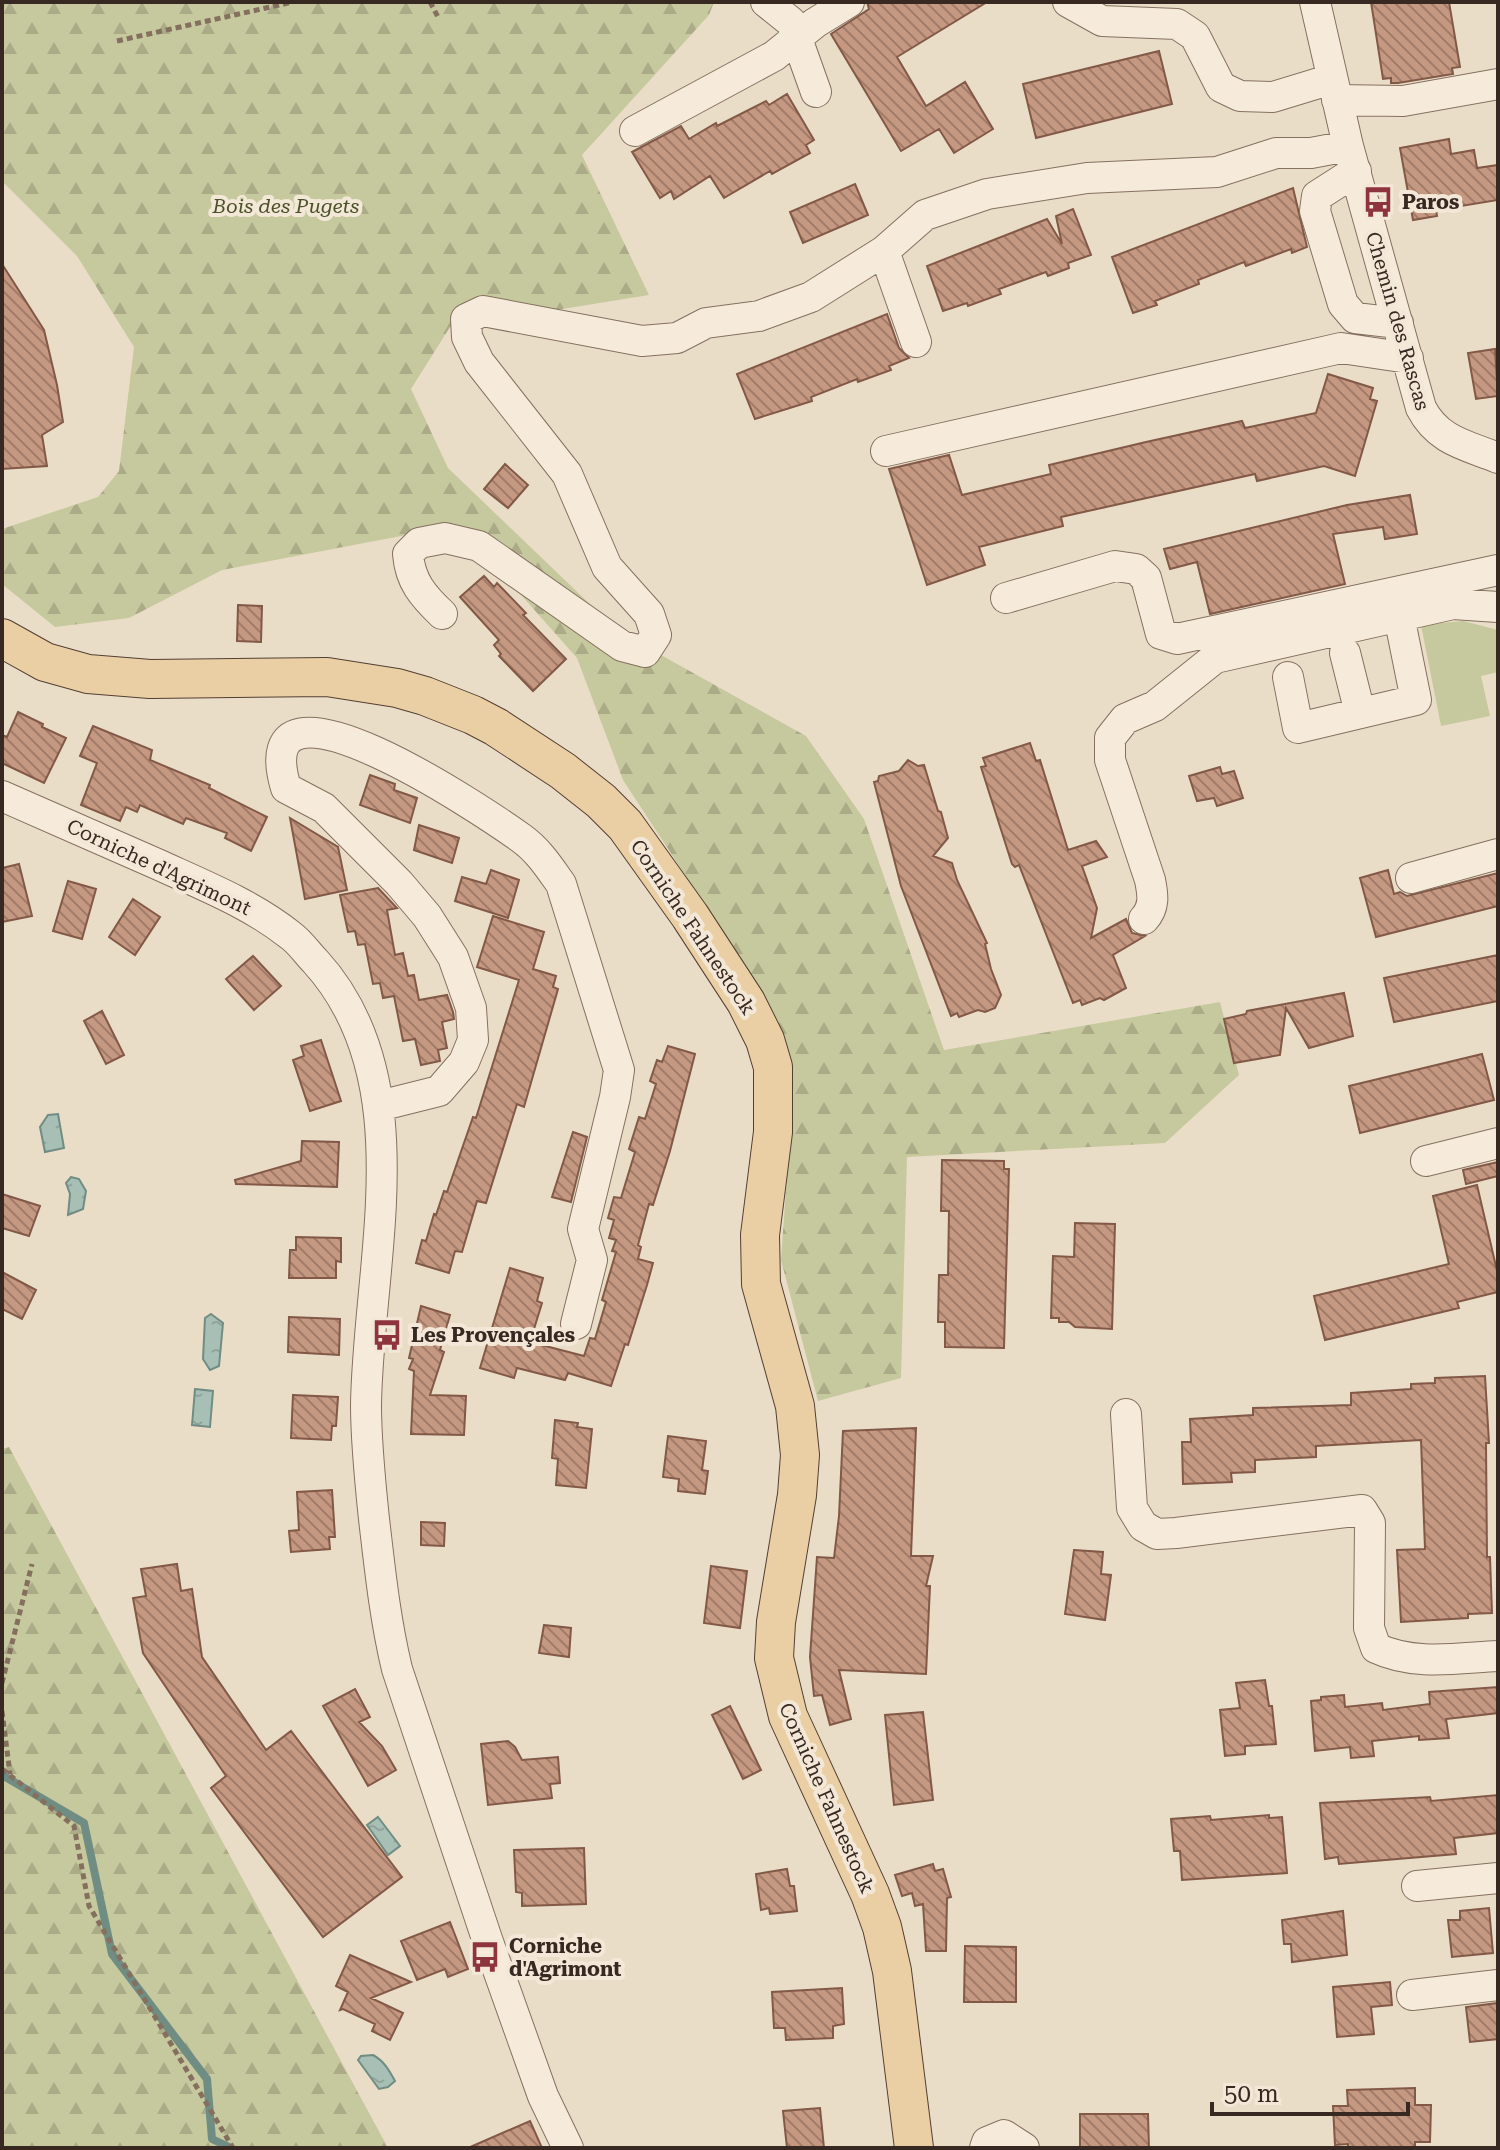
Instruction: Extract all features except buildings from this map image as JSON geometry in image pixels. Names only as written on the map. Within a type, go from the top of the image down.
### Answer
[{"type":"main road","name":"Corniche Fahnestock","points":[[2,638],[45,662],[88,674],[150,679],[327,677],[397,688],[473,715],[563,771],[625,825],[682,903],[746,1002],[765,1040],[773,1067],[774,1113],[761,1212],[761,1284],[795,1406],[800,1455],[797,1495],[776,1622],[774,1658],[777,1678],[798,1739],[879,1915],[892,1971],[914,2148]]},
{"type":"street","points":[[766,2],[791,22],[816,92]]},
{"type":"street","points":[[635,131],[774,56],[849,2]]},
{"type":"street","points":[[1068,2],[1102,21],[1177,24],[1195,36],[1221,87],[1240,96],[1273,97],[1335,90],[1403,101],[1498,84]]},
{"type":"street","name":"Chemin des Rascas","points":[[1315,2],[1352,158],[1421,408],[1429,424],[1441,436],[1498,458]]},
{"type":"street","points":[[442,614],[420,593],[409,570],[408,554],[419,543],[445,538],[479,546],[622,646],[645,652],[656,635],[649,614],[607,567],[567,474],[479,362],[467,337],[466,319],[483,311],[642,341],[677,338],[706,323],[759,316],[811,297],[884,251],[925,215],[987,194],[1087,178],[1217,172],[1276,153],[1352,158]]},
{"type":"street","points":[[1352,158],[1317,196],[1315,211],[1343,304],[1355,318],[1398,323]]},
{"type":"street","points":[[884,251],[916,342]]},
{"type":"street","points":[[886,451],[1341,348],[1408,358]]},
{"type":"street","points":[[1006,598],[1115,566],[1136,569],[1146,578],[1161,634],[1177,639],[1498,570]]},
{"type":"street","points":[[1144,919],[1151,911],[1153,899],[1150,880],[1110,760],[1110,738],[1125,719],[1155,706],[1215,658],[1453,604],[1498,607]]},
{"type":"street","points":[[1288,677],[1298,728],[1416,700],[1399,616]]},
{"type":"street","points":[[1345,653],[1360,713]]},
{"type":"street","points":[[379,1106],[439,1091],[464,1062],[473,1040],[471,1008],[453,957],[427,916],[399,883],[324,808],[286,788],[280,768],[282,749],[294,735],[312,730],[385,755],[420,775],[523,839],[545,860],[561,884],[619,1070],[583,1229],[592,1260],[576,1324]]},
{"type":"street","name":"Corniche d'Agrimont","points":[[2,796],[209,887],[254,910],[293,936],[348,1005],[368,1055],[379,1106],[380,1201],[368,1352],[367,1448],[388,1629],[397,1669],[487,1939],[543,2096],[568,2148]]},
{"type":"street","points":[[1411,878],[1498,854]]},
{"type":"street","points":[[1426,1161],[1498,1143]]},
{"type":"street","points":[[1126,1414],[1132,1508],[1143,1526],[1157,1534],[1362,1510],[1370,1523],[1369,1628],[1376,1648],[1395,1657],[1421,1660],[1498,1656]]},
{"type":"street","points":[[1417,1886],[1498,1878]]},
{"type":"street","points":[[1412,1995],[1498,1985]]},
{"type":"street","points":[[985,2148],[987,2142],[1004,2135],[1024,2148]]},
{"type":"path","points":[[117,41],[293,2]]},
{"type":"path","points":[[430,2],[438,17]]},
{"type":"path","points":[[2,1683],[32,1564]]},
{"type":"path","points":[[2,1711],[10,1775]]},
{"type":"path","points":[[2,1769],[74,1826],[89,1906],[233,2148]]},
{"type":"green space","name":"Bois des Pugets","points":[[2,2],[714,2],[709,15],[582,155],[649,295],[450,327],[411,389],[448,468],[618,631],[806,736],[864,819],[944,1050],[1220,1002],[1239,1075],[1165,1143],[907,1157],[901,1378],[818,1401],[781,1260],[790,1133],[759,988],[623,780],[577,658],[459,525],[222,570],[129,618],[55,627],[2,584],[2,529],[98,497],[119,471],[134,347],[77,256],[2,181]]},
{"type":"green space","points":[[1463,621],[1498,630],[1498,672],[1481,676],[1490,716],[1441,726],[1421,625]]},
{"type":"green space","points":[[9,1447],[388,2148],[2,2148],[2,1449]]},
{"type":"water","points":[[58,1114],[64,1148],[45,1152],[40,1127],[48,1115]]},
{"type":"water","points":[[71,1177],[79,1179],[86,1191],[83,1209],[68,1215],[70,1194],[66,1183]]},
{"type":"water","points":[[211,1314],[223,1323],[219,1366],[210,1370],[203,1359],[205,1318]]},
{"type":"water","points":[[195,1389],[213,1391],[210,1427],[192,1425]]},
{"type":"water","points":[[378,1817],[400,1846],[388,1855],[367,1825]]},
{"type":"water","points":[[373,2055],[383,2063],[395,2081],[388,2087],[379,2089],[358,2060],[361,2056]]},
{"type":"waterway","points":[[2,1775],[84,1823],[112,1954],[207,2079],[212,2139],[231,2148]]},
{"type":"place","name":"Paros","points":[[1378,202]]},
{"type":"place","name":"Les Provençales","points":[[387,1335]]},
{"type":"place","name":"Corniche d'Agrimont","points":[[485,1957]]}]
